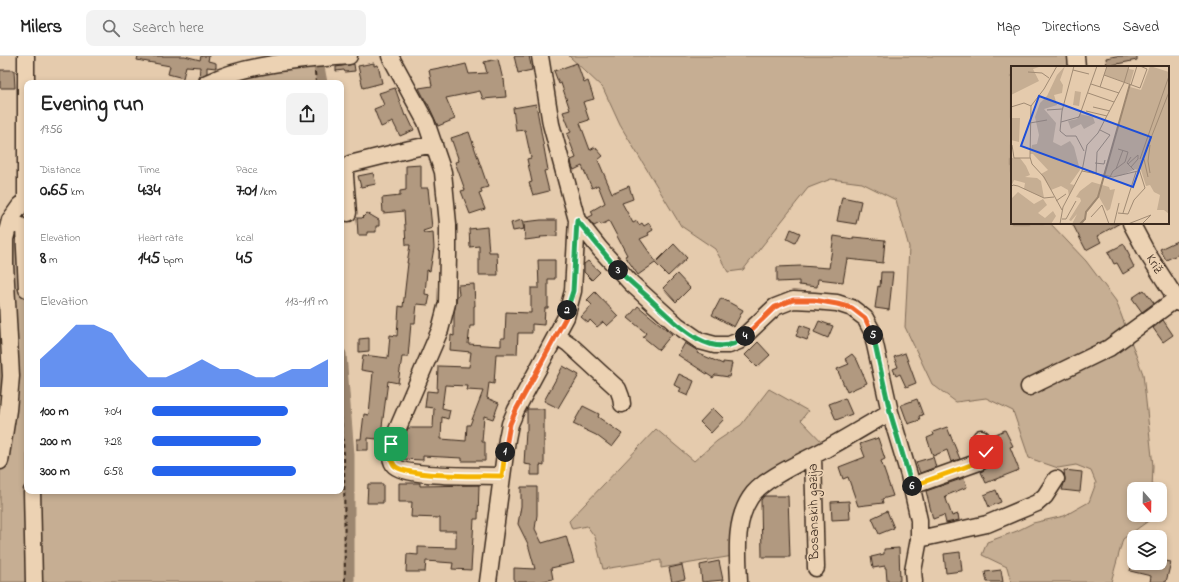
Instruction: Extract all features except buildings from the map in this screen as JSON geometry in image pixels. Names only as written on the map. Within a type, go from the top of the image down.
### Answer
[{"type":"street","points":[[26,56],[26,80]]},
{"type":"street","points":[[213,80],[221,76],[246,76],[265,61],[312,60],[349,56]]},
{"type":"street","points":[[390,56],[426,122],[443,172],[448,247],[447,303],[440,330],[391,444],[391,458],[393,464],[399,470],[409,472],[424,474],[502,476]]},
{"type":"street","points":[[488,582],[510,424],[566,317],[573,291],[577,220],[551,124],[540,56]]},
{"type":"street","points":[[1076,56],[1077,66]]},
{"type":"street","points":[[348,213],[344,176],[345,170],[350,164],[434,144]]},
{"type":"street","points":[[0,462],[8,410],[11,376],[3,238],[10,220],[24,202]]},
{"type":"street","points":[[10,220],[24,228]]},
{"type":"street","points":[[577,220],[604,254],[631,283],[677,325],[700,341],[715,345],[729,346],[739,342],[775,307],[793,300],[814,300],[837,304],[852,308],[865,318],[872,331],[890,412],[912,486],[919,520],[919,539],[913,572],[914,582]]},
{"type":"street","name":"Križ","points":[[1132,224],[1147,253],[1178,301]]},
{"type":"street","points":[[1029,387],[1109,348],[1178,301]]},
{"type":"street","points":[[556,335],[569,344],[618,389],[622,404]]},
{"type":"street","name":"Bosanskih gazija","points":[[739,582],[738,533],[744,511],[750,497],[763,483],[890,412]]},
{"type":"street","points":[[912,486],[979,462],[985,458],[986,452],[981,438]]},
{"type":"street","name":"Bosanskih gazija","points":[[813,456],[816,568]]},
{"type":"street","points":[[919,539],[987,524],[1037,503],[1045,496],[1056,479]]},
{"type":"street","points":[[32,494],[34,582]]},
{"type":"path","points":[[344,455],[345,582]]},
{"type":"shaded area","points":[[317,56],[321,80],[219,80]]},
{"type":"shaded area","points":[[569,56],[1076,56],[1077,66],[1011,66],[1011,224],[1051,224],[1086,261],[1116,301],[1143,374],[1153,466],[1152,482],[1127,482],[1127,522],[1147,522],[1136,530],[1127,530],[1127,536],[1123,539],[1111,582],[1011,582],[1007,567],[982,555],[987,542],[1017,531],[1033,523],[1064,516],[1089,502],[1096,483],[1091,471],[1076,465],[1058,468],[1029,458],[1013,411],[986,398],[956,402],[932,384],[905,327],[909,247],[896,200],[862,183],[831,179],[808,188],[743,270],[728,272],[715,249],[681,226],[620,125],[603,88]]},
{"type":"shaded area","points":[[10,220],[24,227],[24,494],[344,494],[344,392],[349,455],[349,582],[0,582],[0,262]]},
{"type":"shaded area","points":[[769,389],[808,411],[801,420],[828,448],[750,497],[739,555],[661,568],[661,560],[603,569],[595,537],[587,526],[572,529],[569,521],[656,429],[694,461],[717,441],[741,425]]},
{"type":"waterway","points":[[317,56],[321,80]]},
{"type":"waterway","points":[[344,392],[349,455],[349,582]]},
{"type":"route","points":[[391,444],[391,458],[393,464],[399,470],[424,474],[502,476],[510,424],[566,317],[573,291],[577,220],[616,268],[631,283],[677,325],[700,341],[715,345],[729,346],[739,342],[775,307],[793,300],[814,300],[837,304],[852,308],[865,318],[872,331],[890,412],[912,486],[979,462],[985,458],[986,452]]}]
